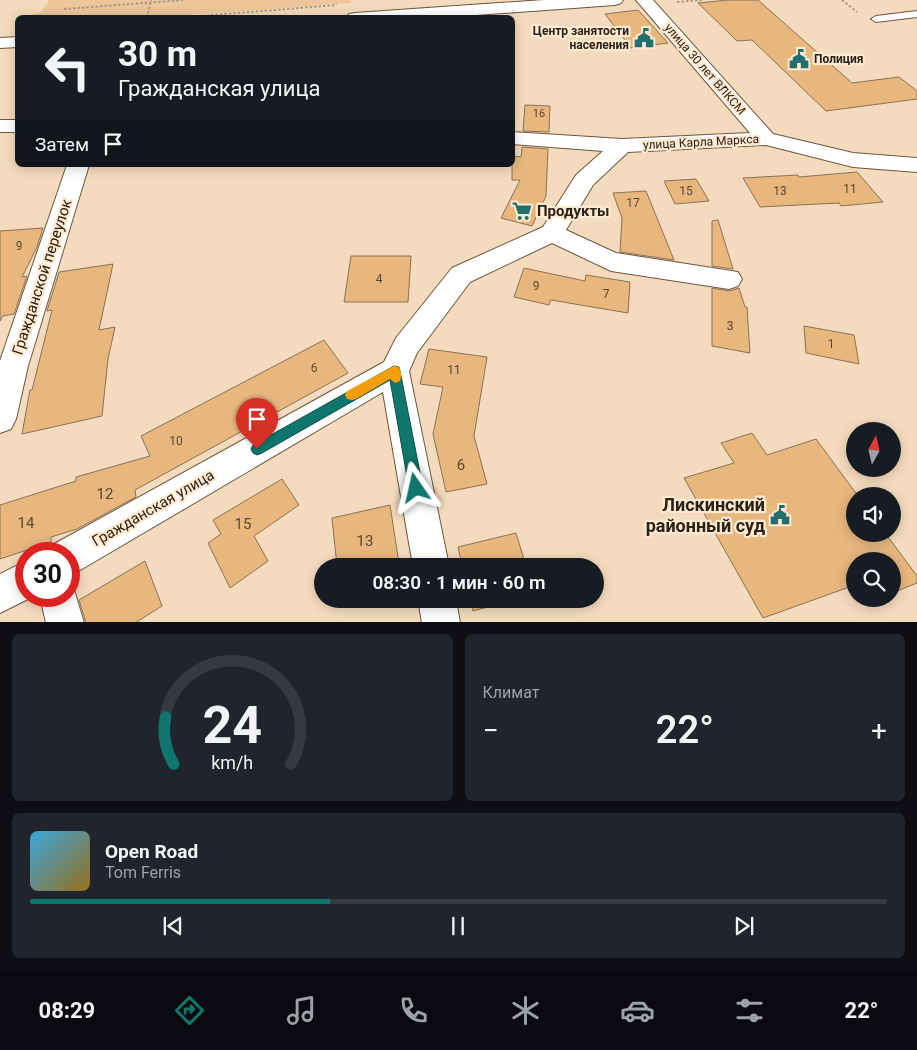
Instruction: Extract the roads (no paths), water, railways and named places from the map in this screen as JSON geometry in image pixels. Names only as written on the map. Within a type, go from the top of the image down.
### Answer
[{"type":"street","points":[[398,15],[615,0]]},
{"type":"street","name":"улица 30 лет ВЛКСМ","points":[[644,0],[766,139]]},
{"type":"street","points":[[0,43],[15,42]]},
{"type":"street","points":[[0,126],[15,126]]},
{"type":"street","name":"улица Карла Маркса","points":[[515,138],[622,146],[766,139],[853,160],[917,165]]},
{"type":"street","points":[[430,558],[400,359],[461,275],[552,234],[584,180],[622,146]]},
{"type":"street","name":"Гражданской переулок","points":[[0,418],[13,366],[77,167]]},
{"type":"street","points":[[552,234],[611,262],[729,278]]},
{"type":"street","name":"Гражданская улица","points":[[80,549],[400,359]]},
{"type":"street","points":[[0,594],[15,586]]},
{"type":"street","points":[[62,607],[65,622]]},
{"type":"street","points":[[439,608],[441,622]]},
{"type":"lane","points":[[876,19],[917,14]]},
{"type":"place","name":"Центр занятости населения","points":[[644,38]]},
{"type":"place","name":"Полиция","points":[[799,59]]},
{"type":"place","name":"Продукты","points":[[522,211]]},
{"type":"place","name":"Лискинский районный суд","points":[[780,515]]}]
